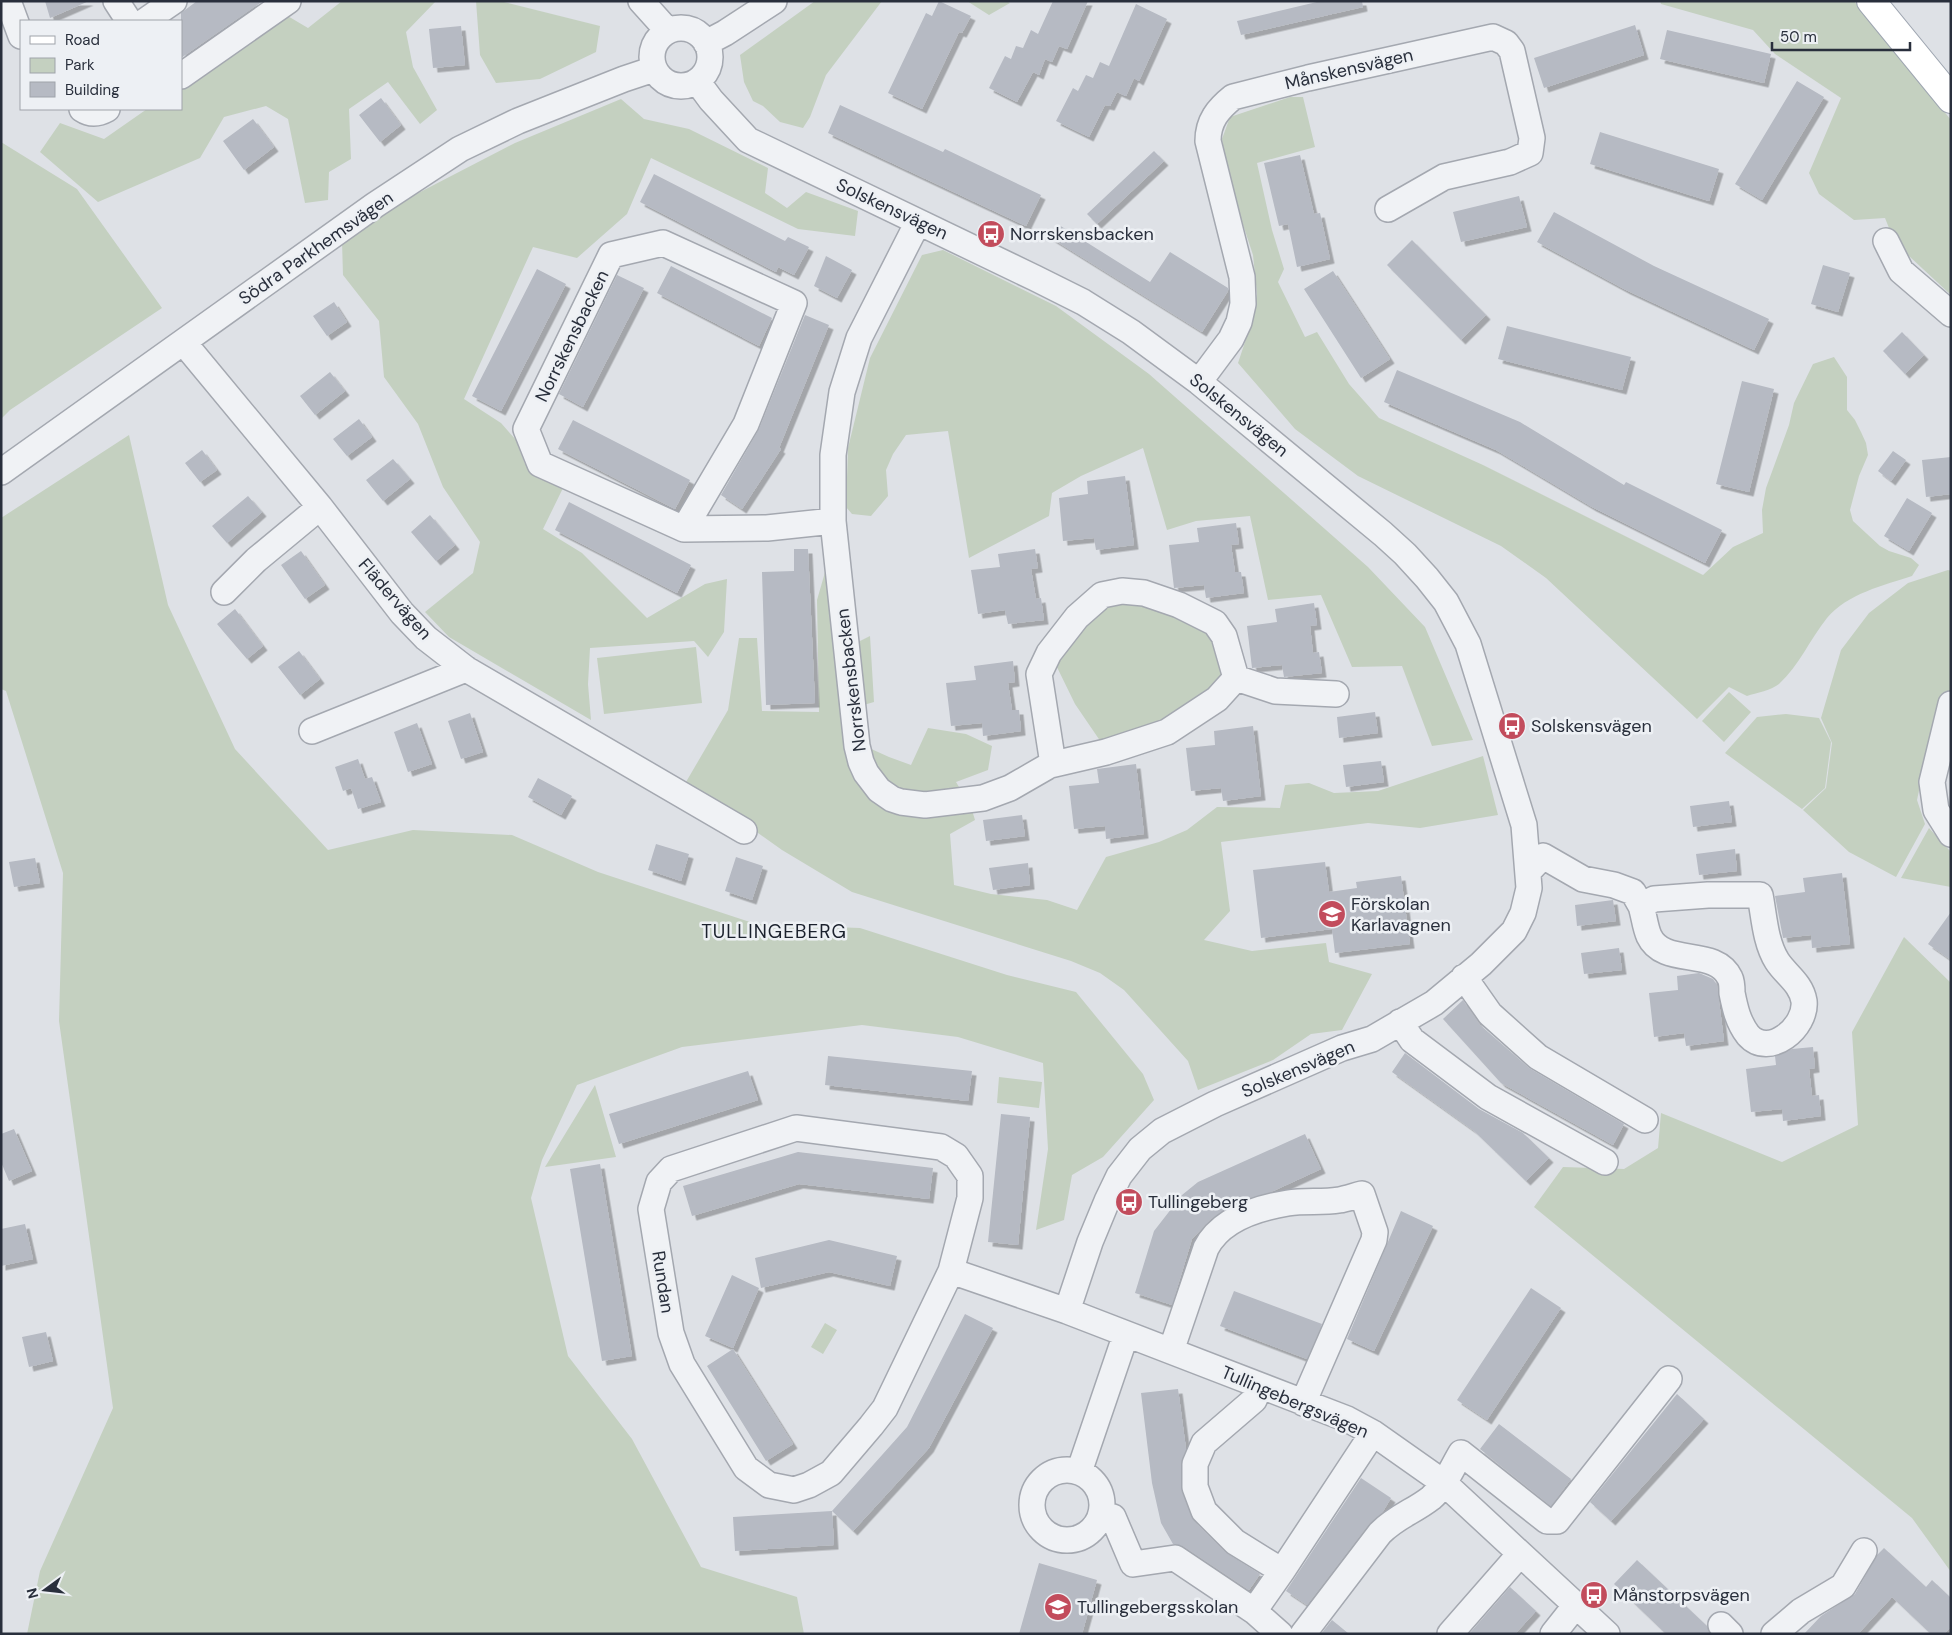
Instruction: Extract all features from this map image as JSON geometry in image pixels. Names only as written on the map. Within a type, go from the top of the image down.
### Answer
[{"type":"main road","points":[[1871,1],[1951,99]]},
{"type":"street","points":[[8,1],[20,33]]},
{"type":"street","points":[[116,1],[129,20]]},
{"type":"street","points":[[146,20],[174,1]]},
{"type":"street","points":[[182,75],[288,1]]},
{"type":"street","points":[[641,1],[668,31]]},
{"type":"street","points":[[706,43],[725,34],[774,1]]},
{"type":"street","points":[[675,28],[691,30],[702,37],[706,43],[709,51],[709,65],[697,81],[688,85],[673,85],[661,78],[654,69],[652,60],[654,46],[662,35],[668,31],[675,28]]},
{"type":"street","name":"Månskensvägen","points":[[1199,382],[1231,339],[1239,322],[1243,304],[1242,277],[1208,141],[1208,131],[1213,117],[1220,107],[1233,97],[1317,76],[1493,37],[1502,40],[1510,47],[1512,52],[1532,138],[1530,153],[1510,162],[1444,177],[1388,209]]},
{"type":"street","name":"Södra Parkhemsvägen","points":[[1,472],[375,205],[460,149],[518,121],[654,69]]},
{"type":"street","name":"Solskensvägen","points":[[697,81],[711,100],[748,140],[1084,302],[1131,332],[1199,382],[1405,554],[1446,602],[1468,644],[1524,825],[1529,888],[1523,914],[1514,931],[1481,964],[1434,1003],[1372,1039],[1342,1048],[1215,1104],[1162,1131],[1140,1149],[1119,1176],[1090,1242],[1066,1311]]},
{"type":"street","points":[[84,110],[95,114],[105,110]]},
{"type":"street","name":"Norrskensbacken","points":[[918,222],[860,338],[842,392],[833,455],[833,521],[857,746],[861,762],[872,783],[892,799],[901,802],[925,805],[983,798],[1010,788],[1053,764],[1106,752],[1167,732],[1216,699],[1236,678]]},
{"type":"street","points":[[1886,241],[1901,271],[1951,314]]},
{"type":"street","name":"Norrskensbacken","points":[[684,529],[746,424],[794,303],[663,243],[611,255],[526,429],[540,464],[684,529],[766,528],[833,521]]},
{"type":"street","name":"Flädervägen","points":[[184,343],[320,507],[402,613],[426,638],[466,669],[744,830]]},
{"type":"street","points":[[224,592],[256,560],[320,507]]},
{"type":"street","points":[[1053,764],[1039,674],[1049,653],[1077,617],[1102,595],[1122,592],[1144,593],[1179,604],[1215,623],[1224,636],[1236,678],[1275,691],[1336,694]]},
{"type":"street","points":[[312,730],[466,669]]},
{"type":"street","points":[[1951,704],[1932,782],[1936,810],[1951,834]]},
{"type":"street","points":[[1528,872],[1543,856],[1583,879],[1614,885],[1633,892],[1641,906],[1649,936],[1659,947],[1670,953],[1705,960],[1719,965],[1725,971],[1730,978],[1739,1022],[1749,1036],[1761,1043],[1774,1043],[1792,1031],[1801,1017],[1804,1003],[1801,990],[1776,961],[1768,938],[1760,894],[1654,899],[1641,906]]},
{"type":"street","points":[[1464,978],[1490,1014],[1538,1057],[1645,1120]]},
{"type":"street","points":[[1400,1022],[1412,1040],[1488,1098],[1606,1162]]},
{"type":"street","name":"Rundan","points":[[796,1128],[940,1147],[956,1156],[970,1176],[970,1198],[951,1272],[885,1408],[871,1426],[831,1473],[794,1490],[769,1486],[746,1468],[682,1364],[670,1332],[651,1209],[658,1182],[672,1169],[796,1128]]},
{"type":"street","points":[[1171,1351],[1206,1248],[1222,1227],[1239,1217],[1288,1203],[1339,1200],[1362,1194],[1374,1232],[1374,1240],[1303,1403]]},
{"type":"street","name":"Tullingebergsvägen","points":[[951,1272],[1066,1311],[1171,1351],[1347,1419],[1373,1433],[1444,1483],[1606,1634]]},
{"type":"street","points":[[1080,1472],[1126,1334]]},
{"type":"street","points":[[1303,1634],[1380,1533],[1392,1521],[1430,1498],[1444,1483],[1461,1453],[1546,1521],[1557,1521],[1670,1379]]},
{"type":"street","points":[[1260,1386],[1254,1400],[1204,1443],[1195,1464],[1195,1487],[1204,1511],[1235,1542],[1282,1571]]},
{"type":"street","points":[[1254,1611],[1373,1433]]},
{"type":"street","points":[[1068,1470],[1080,1472],[1095,1484],[1100,1493],[1101,1513],[1090,1531],[1082,1536],[1062,1539],[1052,1536],[1043,1530],[1037,1522],[1033,1508],[1033,1496],[1038,1486],[1046,1477],[1056,1472],[1068,1470]]},
{"type":"street","points":[[1101,1513],[1113,1517],[1133,1564],[1175,1558],[1254,1611],[1280,1634]]},
{"type":"street","points":[[1774,1634],[1801,1611],[1843,1586],[1864,1551]]},
{"type":"street","points":[[1450,1634],[1520,1554]]},
{"type":"street","points":[[1553,1634],[1576,1605]]},
{"type":"green space","points":[[342,1],[436,1],[406,32],[413,67],[437,110],[420,124],[388,82],[349,109],[351,159],[329,172],[328,200],[305,203],[288,119],[266,106],[224,117],[200,158],[98,202],[40,152],[60,123],[104,139],[146,110],[182,110],[182,85],[286,15],[308,28]]},
{"type":"green space","points":[[476,1],[500,1],[600,26],[596,52],[540,79],[496,83],[480,55]]},
{"type":"green space","points":[[815,1],[882,1],[826,75],[810,117],[803,128],[780,122],[763,106],[753,101],[744,82],[740,55]]},
{"type":"green space","points":[[967,1],[1006,1],[1010,3],[989,15]]},
{"type":"green space","points":[[1660,1],[1854,1],[1951,120],[1951,295],[1895,243],[1885,218],[1854,220],[1819,194],[1809,173],[1841,98],[1775,54],[1753,30],[1661,4]]},
{"type":"green space","points":[[1290,97],[1303,97],[1315,147],[1257,163],[1272,230],[1284,269],[1278,282],[1305,337],[1317,332],[1349,384],[1379,418],[1483,465],[1703,575],[1733,547],[1763,533],[1762,510],[1766,488],[1789,425],[1794,403],[1813,364],[1834,357],[1847,377],[1847,410],[1861,432],[1866,443],[1868,455],[1859,476],[1850,510],[1853,521],[1880,546],[1911,558],[1919,565],[1912,576],[1866,591],[1835,610],[1821,626],[1793,669],[1776,686],[1747,696],[1729,687],[1697,719],[1546,578],[1501,546],[1358,476],[1295,429],[1238,363],[1250,327],[1257,294],[1253,255],[1228,179],[1222,139],[1230,117]]},
{"type":"green space","points":[[621,99],[644,119],[689,129],[768,168],[765,193],[787,208],[806,192],[858,211],[855,236],[798,229],[651,158],[627,214],[577,258],[533,247],[464,399],[501,423],[516,440],[525,464],[563,488],[543,529],[582,553],[647,618],[705,584],[727,579],[724,632],[708,657],[694,641],[590,648],[588,684],[591,720],[449,637],[425,612],[473,573],[480,542],[443,487],[418,424],[384,377],[379,321],[343,275],[342,242],[399,203],[515,143]]},
{"type":"green space","points":[[1,142],[77,189],[162,308],[10,410],[1,419]]},
{"type":"green space","points":[[943,250],[1056,306],[1149,374],[1368,567],[1425,627],[1473,740],[1432,746],[1402,666],[1352,667],[1321,595],[1268,600],[1250,516],[1196,521],[1167,530],[1143,448],[1081,476],[1052,493],[1049,516],[969,558],[948,431],[906,435],[893,454],[886,470],[888,496],[871,516],[852,514],[846,507],[848,448],[870,358],[922,255]]},
{"type":"green space","points":[[129,435],[168,605],[235,749],[328,850],[413,830],[512,835],[598,872],[756,924],[860,928],[1007,975],[1076,992],[1143,1074],[1154,1100],[1103,1157],[1072,1175],[1064,1220],[1036,1230],[1048,1149],[1043,1063],[958,1037],[862,1025],[682,1047],[577,1085],[542,1160],[531,1198],[568,1356],[632,1439],[701,1567],[797,1597],[804,1634],[27,1634],[40,1571],[113,1408],[59,1021],[63,873],[6,691],[1,689],[1,518]]},
{"type":"green space","points":[[830,555],[834,654],[870,636],[874,702],[843,711],[847,738],[911,765],[928,728],[966,734],[992,746],[988,770],[956,782],[971,807],[975,820],[950,834],[954,885],[991,894],[1047,900],[1077,910],[1106,857],[1159,842],[1187,830],[1217,807],[1280,808],[1285,785],[1309,783],[1334,793],[1378,791],[1483,756],[1498,815],[1420,828],[1368,823],[1221,842],[1230,911],[1204,940],[1252,951],[1326,943],[1329,962],[1372,974],[1342,1030],[1311,1034],[1273,1060],[1198,1090],[1188,1061],[1124,990],[1100,973],[1071,961],[852,892],[782,850],[686,782],[728,710],[739,638],[757,638],[762,711],[819,712],[817,600]]},
{"type":"green space","points":[[1948,570],[1951,571],[1951,701],[1920,786],[1917,800],[1925,824],[1896,877],[1849,852],[1803,810],[1826,788],[1832,743],[1821,718],[1841,650],[1869,613],[1908,583]]},
{"type":"green space","points":[[1141,597],[1210,627],[1224,681],[1161,730],[1105,748],[1075,704],[1054,661],[1098,605]]},
{"type":"green space","points":[[696,647],[702,703],[604,714],[597,658]]},
{"type":"green space","points":[[1729,692],[1751,712],[1724,742],[1702,721]]},
{"type":"green space","points":[[1786,714],[1819,718],[1831,742],[1825,788],[1802,809],[1725,753],[1757,717]]},
{"type":"green space","points":[[1929,828],[1951,852],[1951,887],[1901,878]]},
{"type":"green space","points":[[1904,937],[1951,983],[1951,1572],[1912,1518],[1534,1207],[1563,1167],[1624,1169],[1658,1148],[1661,1113],[1782,1162],[1858,1125],[1852,1032]]},
{"type":"green space","points":[[999,1077],[1042,1082],[1039,1108],[997,1103]]},
{"type":"green space","points":[[595,1085],[616,1157],[545,1167]]},
{"type":"green space","points":[[825,1323],[837,1330],[823,1354],[811,1347]]},
{"type":"building","points":[[45,1],[89,1],[50,18]]},
{"type":"building","points":[[197,1],[263,1],[182,57],[181,13]]},
{"type":"building","points":[[939,1],[971,16],[962,33],[959,32],[922,109],[888,93],[926,13],[932,16]]},
{"type":"building","points":[[1053,1],[1088,1],[1067,49],[1059,46],[1052,62],[1045,59],[1039,75],[1033,72],[1017,102],[989,88],[1005,56],[1011,59],[1016,46],[1023,48],[1031,30],[1038,34]]},
{"type":"building","points":[[1321,1],[1362,1],[1363,7],[1241,35],[1237,21]]},
{"type":"building","points":[[1136,4],[1167,19],[1139,81],[1134,78],[1126,96],[1117,92],[1110,106],[1105,105],[1089,137],[1056,121],[1073,88],[1078,91],[1086,75],[1093,78],[1100,62],[1109,66]]},
{"type":"building","points":[[1635,25],[1644,55],[1544,88],[1534,58]]},
{"type":"building","points":[[461,26],[465,65],[433,68],[429,29]]},
{"type":"building","points":[[1667,30],[1771,54],[1764,83],[1660,59]]},
{"type":"building","points":[[1797,81],[1824,97],[1762,200],[1735,184]]},
{"type":"building","points":[[381,98],[401,125],[380,142],[359,115]]},
{"type":"building","points":[[840,105],[943,152],[945,149],[1041,195],[1026,226],[828,133]]},
{"type":"building","points":[[253,119],[274,147],[244,170],[223,141]]},
{"type":"building","points":[[1600,132],[1719,169],[1709,201],[1590,164]]},
{"type":"building","points":[[1154,151],[1164,161],[1097,224],[1087,214]]},
{"type":"building","points":[[1300,155],[1314,214],[1320,213],[1330,259],[1297,267],[1288,224],[1279,226],[1264,163]]},
{"type":"building","points":[[654,174],[785,241],[788,237],[809,247],[794,275],[778,267],[776,272],[640,202]]},
{"type":"building","points":[[1519,196],[1527,227],[1461,242],[1453,212]]},
{"type":"building","points":[[1554,212],[1654,266],[1769,319],[1754,350],[1626,290],[1537,242]]},
{"type":"building","points":[[1059,225],[1150,282],[1170,252],[1228,288],[1228,291],[1202,332],[1051,238]]},
{"type":"building","points":[[1412,240],[1486,315],[1461,340],[1387,265]]},
{"type":"building","points":[[826,256],[852,270],[837,298],[814,286]]},
{"type":"building","points":[[1823,265],[1850,273],[1838,312],[1811,304]]},
{"type":"building","points":[[671,266],[772,318],[759,346],[657,293]]},
{"type":"building","points":[[537,269],[566,284],[501,411],[472,396]]},
{"type":"building","points":[[1333,271],[1390,359],[1361,378],[1304,289]]},
{"type":"building","points":[[617,275],[644,288],[583,407],[559,394]]},
{"type":"building","points":[[334,302],[347,322],[327,336],[313,316]]},
{"type":"building","points":[[805,315],[829,325],[779,448],[781,449],[742,509],[721,495],[759,429]]},
{"type":"building","points":[[1507,326],[1631,357],[1622,390],[1498,359]]},
{"type":"building","points":[[1902,332],[1924,355],[1905,374],[1883,351]]},
{"type":"building","points":[[1397,370],[1520,422],[1624,485],[1626,482],[1722,530],[1705,563],[1592,507],[1496,450],[1384,402]]},
{"type":"building","points":[[330,372],[345,391],[315,415],[300,396]]},
{"type":"building","points":[[1742,381],[1774,389],[1749,492],[1716,484]]},
{"type":"building","points":[[359,419],[372,437],[347,456],[333,439]]},
{"type":"building","points":[[573,420],[690,480],[675,509],[558,449]]},
{"type":"building","points":[[202,450],[217,470],[200,482],[185,463]]},
{"type":"building","points":[[1893,451],[1906,460],[1891,481],[1878,471]]},
{"type":"building","points":[[1951,457],[1951,494],[1926,497],[1922,460]]},
{"type":"building","points":[[393,459],[410,479],[383,501],[366,480]]},
{"type":"building","points":[[1125,476],[1134,545],[1096,550],[1094,538],[1063,541],[1059,498],[1088,494],[1087,481]]},
{"type":"building","points":[[248,496],[262,512],[227,543],[212,526]]},
{"type":"building","points":[[1907,498],[1932,513],[1909,551],[1884,536]]},
{"type":"building","points":[[569,502],[691,565],[677,593],[555,530]]},
{"type":"building","points":[[430,515],[455,545],[436,561],[411,532]]},
{"type":"building","points":[[1236,523],[1239,544],[1231,545],[1235,572],[1241,572],[1244,593],[1206,598],[1204,585],[1174,588],[1169,545],[1199,542],[1197,528]]},
{"type":"building","points":[[794,549],[808,549],[815,703],[766,705],[762,572],[794,571]]},
{"type":"building","points":[[1035,549],[1038,568],[1031,569],[1036,599],[1041,598],[1044,620],[1008,624],[1005,610],[978,614],[971,570],[1000,567],[998,554]]},
{"type":"building","points":[[301,551],[325,585],[305,599],[281,565]]},
{"type":"building","points":[[1314,603],[1317,625],[1310,626],[1313,653],[1319,652],[1322,673],[1284,677],[1282,665],[1252,668],[1247,626],[1277,622],[1275,609]]},
{"type":"building","points":[[235,609],[263,646],[247,659],[217,624]]},
{"type":"building","points":[[299,651],[320,679],[300,695],[278,667]]},
{"type":"building","points":[[1013,661],[1015,682],[1008,683],[1012,710],[1019,710],[1021,731],[983,736],[982,723],[951,726],[946,683],[976,680],[974,666]]},
{"type":"building","points":[[1375,712],[1378,733],[1339,738],[1337,717]]},
{"type":"building","points":[[470,713],[483,752],[461,759],[448,721]]},
{"type":"building","points":[[417,723],[432,764],[408,772],[394,732]]},
{"type":"building","points":[[1253,726],[1261,796],[1223,801],[1221,788],[1191,791],[1186,748],[1215,745],[1214,731]]},
{"type":"building","points":[[358,759],[365,779],[372,777],[381,802],[358,809],[351,788],[343,791],[335,767]]},
{"type":"building","points":[[1381,761],[1384,782],[1346,787],[1343,765]]},
{"type":"building","points":[[1136,764],[1144,834],[1106,839],[1105,826],[1074,829],[1069,786],[1099,783],[1097,769]]},
{"type":"building","points":[[538,778],[572,796],[561,815],[528,797]]},
{"type":"building","points":[[1729,801],[1732,822],[1693,827],[1690,806]]},
{"type":"building","points":[[1022,815],[1025,836],[986,841],[983,820]]},
{"type":"building","points":[[656,844],[689,854],[681,881],[648,870]]},
{"type":"building","points":[[1735,849],[1737,871],[1699,875],[1696,854]]},
{"type":"building","points":[[736,857],[763,866],[752,900],[725,891]]},
{"type":"building","points":[[35,858],[40,883],[14,887],[9,862]]},
{"type":"building","name":"Förskolan Karlavagnen","points":[[1325,862],[1329,892],[1357,888],[1356,882],[1401,876],[1410,944],[1335,953],[1332,929],[1261,938],[1253,870]]},
{"type":"building","points":[[1028,863],[1030,885],[993,890],[989,868]]},
{"type":"building","points":[[1842,873],[1850,944],[1812,948],[1811,935],[1783,938],[1775,896],[1805,892],[1803,878]]},
{"type":"building","points":[[1613,900],[1616,921],[1577,926],[1575,905]]},
{"type":"building","points":[[1951,912],[1951,960],[1928,944]]},
{"type":"building","points":[[1619,948],[1622,970],[1584,974],[1581,953]]},
{"type":"building","points":[[1699,973],[1713,979],[1717,985],[1724,1041],[1686,1046],[1684,1033],[1654,1037],[1649,993],[1678,990],[1677,976]]},
{"type":"building","points":[[1463,1000],[1480,1025],[1529,1068],[1624,1124],[1613,1145],[1501,1083],[1443,1019]]},
{"type":"building","points":[[1813,1047],[1815,1068],[1809,1069],[1812,1096],[1819,1095],[1821,1116],[1783,1121],[1782,1109],[1751,1112],[1746,1069],[1776,1065],[1775,1056],[1792,1049]]},
{"type":"building","points":[[1405,1053],[1479,1109],[1523,1133],[1549,1158],[1526,1181],[1473,1130],[1392,1072]]},
{"type":"building","points":[[828,1056],[972,1071],[968,1101],[825,1085]]},
{"type":"building","points":[[748,1071],[758,1100],[619,1144],[609,1114]]},
{"type":"building","points":[[1001,1114],[1030,1117],[1018,1245],[988,1242]]},
{"type":"building","points":[[14,1129],[32,1171],[9,1181],[1,1162],[1,1134]]},
{"type":"building","points":[[1305,1134],[1321,1169],[1271,1192],[1236,1203],[1211,1219],[1192,1239],[1172,1305],[1135,1293],[1154,1231],[1182,1195],[1198,1182]]},
{"type":"building","points":[[798,1152],[933,1168],[929,1199],[799,1184],[692,1216],[683,1186]]},
{"type":"building","points":[[600,1164],[632,1356],[602,1361],[570,1169]]},
{"type":"building","points":[[1401,1211],[1433,1226],[1374,1351],[1347,1339]]},
{"type":"building","points":[[25,1224],[33,1259],[1,1266],[1,1229]]},
{"type":"building","points":[[829,1240],[897,1256],[890,1286],[829,1272],[761,1288],[755,1258]]},
{"type":"building","points":[[732,1275],[759,1288],[733,1348],[705,1336]]},
{"type":"building","points":[[1531,1288],[1561,1308],[1487,1420],[1457,1400]]},
{"type":"building","points":[[1234,1291],[1322,1324],[1307,1359],[1220,1326]]},
{"type":"building","points":[[965,1314],[993,1328],[929,1448],[853,1531],[832,1511],[907,1427]]},
{"type":"building","points":[[46,1332],[53,1361],[29,1367],[22,1337]]},
{"type":"building","points":[[733,1349],[793,1444],[766,1461],[707,1366]]},
{"type":"building","points":[[1178,1389],[1186,1449],[1181,1464],[1182,1492],[1194,1521],[1225,1552],[1260,1574],[1249,1590],[1183,1546],[1173,1544],[1161,1523],[1152,1483],[1141,1393]]},
{"type":"building","points":[[1677,1394],[1704,1419],[1611,1521],[1590,1502]]},
{"type":"building","points":[[1499,1424],[1571,1479],[1551,1506],[1480,1449]]},
{"type":"building","points":[[1361,1478],[1391,1498],[1382,1513],[1369,1524],[1307,1605],[1286,1591]]},
{"type":"building","points":[[832,1511],[834,1545],[735,1551],[733,1517]]},
{"type":"building","points":[[1884,1548],[1926,1587],[1932,1580],[1951,1598],[1951,1627],[1944,1634],[1931,1634],[1892,1597],[1858,1634],[1804,1634],[1821,1616],[1855,1594],[1877,1555]]},
{"type":"building","points":[[1637,1560],[1707,1626],[1710,1634],[1666,1634],[1614,1584]]},
{"type":"building","name":"Tullingebergsskolan","points":[[1039,1563],[1097,1580],[1082,1634],[1019,1634]]},
{"type":"building","points":[[1510,1587],[1536,1611],[1515,1634],[1469,1634]]},
{"type":"building","points":[[1332,1620],[1349,1634],[1321,1634]]},
{"type":"place","name":"Norrskensbacken","points":[[991,234]]},
{"type":"place","name":"Solskensvägen","points":[[1512,726]]},
{"type":"place","name":"Förskolan Karlavagnen","points":[[1332,914]]},
{"type":"place","name":"Tullingeberg","points":[[1129,1202]]},
{"type":"place","name":"Månstorpsvägen","points":[[1594,1595]]},
{"type":"place","name":"Tullingebergsskolan","points":[[1058,1607]]},
{"type":"district","name":"TULLINGEBERG","points":[[774,931]]}]
